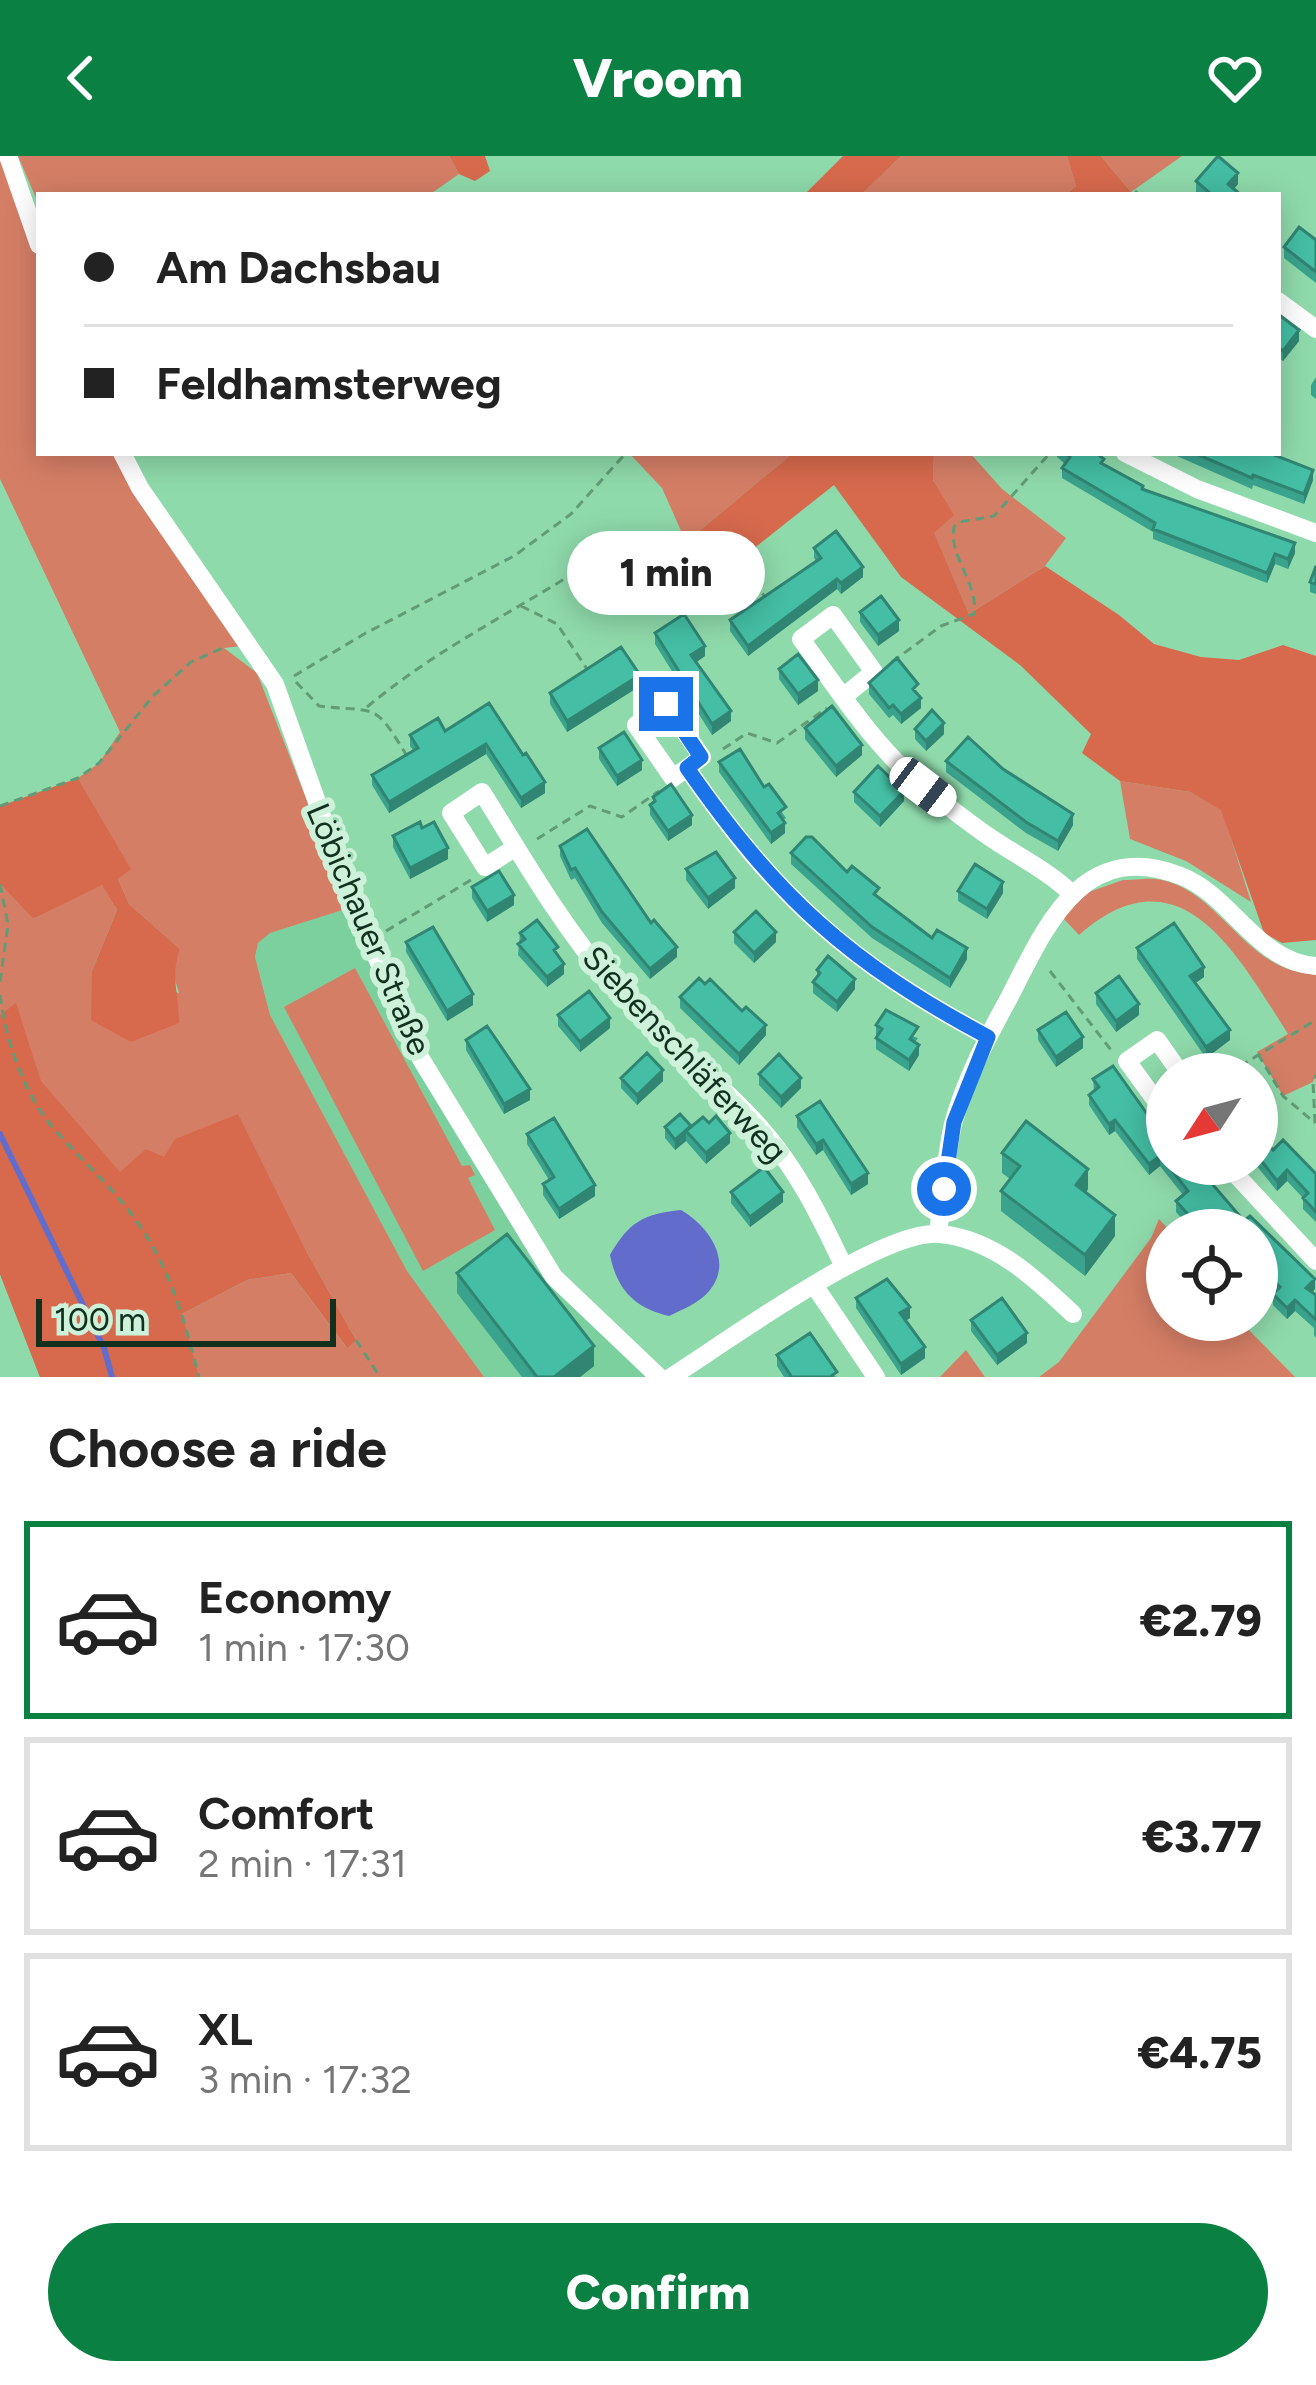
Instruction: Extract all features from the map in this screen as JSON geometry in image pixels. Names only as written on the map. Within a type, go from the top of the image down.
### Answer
[{"type":"street","points":[[8,156],[36,236]]},
{"type":"street","points":[[1281,303],[1316,329]]},
{"type":"street","name":"Löbichauer Straße","points":[[124,456],[140,488],[275,684],[369,942],[421,1059],[554,1276],[659,1377]]},
{"type":"street","points":[[1131,456],[1197,489],[1316,533]]},
{"type":"street","points":[[843,697],[874,672],[833,615],[801,639],[843,697],[880,747],[923,787],[1071,893]]},
{"type":"street","points":[[687,768],[735,837],[823,930],[873,969],[988,1037]]},
{"type":"street","name":"Siebenschläferweg","points":[[485,867],[451,813],[482,793],[560,916],[612,984],[781,1152],[803,1184],[844,1267]]},
{"type":"street","points":[[485,867],[517,849]]},
{"type":"street","points":[[938,1233],[954,1122],[988,1037],[1052,916],[1071,893],[1088,881],[1124,868],[1166,871],[1203,888],[1285,958],[1316,966]]},
{"type":"street","points":[[1146,1087],[1127,1061],[1157,1040],[1166,1053]]},
{"type":"street","points":[[1245,1185],[1316,1261]]},
{"type":"street","points":[[671,1377],[844,1267],[885,1248],[938,1233],[994,1251],[1033,1276],[1072,1314]]},
{"type":"street","points":[[814,1285],[876,1377]]},
{"type":"path","points":[[408,758],[383,717],[367,707],[319,706],[292,677],[514,556],[571,514],[623,456]]},
{"type":"path","points":[[874,672],[941,626],[974,614],[973,596],[953,539],[955,526],[994,516],[1047,456]]},
{"type":"path","points":[[367,707],[409,672],[627,538]]},
{"type":"path","points":[[745,569],[769,602]]},
{"type":"path","points":[[518,604],[557,624],[599,686]]},
{"type":"path","points":[[0,806],[78,778],[99,763],[153,696],[191,662],[223,647],[250,645]]},
{"type":"path","points":[[517,849],[590,806],[622,817],[687,768],[747,733],[777,743],[843,697]]},
{"type":"path","points":[[369,942],[475,878],[485,867]]},
{"type":"path","points":[[0,884],[8,925],[0,982]]},
{"type":"path","points":[[1050,970],[1116,1056],[1127,1061]]},
{"type":"path","points":[[0,994],[4,1023],[35,1102],[106,1180],[156,1250],[199,1377]]},
{"type":"path","points":[[1315,1124],[1282,1096],[1258,1052],[1316,1020]]},
{"type":"path","points":[[1315,1124],[1312,1082],[1316,1075]]},
{"type":"path","points":[[356,1340],[380,1377]]},
{"type":"shaded area","points":[[0,156],[36,238],[36,456],[124,456],[251,645],[224,648],[257,673],[349,908],[270,933],[258,943],[255,957],[270,1015],[407,1271],[484,1377],[40,1377],[0,1274],[0,884],[33,919],[102,884],[117,910],[92,971],[179,993],[172,970],[180,949],[129,904],[118,879],[130,868],[78,778],[99,763],[120,732],[0,479]],"holes":[[[146,1149],[304,1247],[356,1340],[346,1347],[291,1273],[247,1280],[182,1314]]]},
{"type":"shaded area","points":[[18,156],[449,156],[459,174],[433,192],[36,192],[36,198]]},
{"type":"shaded area","points":[[449,156],[485,156],[490,171],[475,181],[459,174]]},
{"type":"shaded area","points":[[843,156],[901,156],[864,192],[807,192]]},
{"type":"shaded area","points":[[901,156],[1067,156],[1076,186],[1069,192],[864,192]]},
{"type":"shaded area","points":[[1067,156],[1101,156],[1131,192],[1069,192],[1076,186]]},
{"type":"shaded area","points":[[1101,156],[1182,156],[1131,192]]},
{"type":"shaded area","points":[[632,456],[789,456],[686,542],[662,488]]},
{"type":"shaded area","points":[[789,456],[934,456],[933,480],[954,515],[934,533],[969,614],[1045,566],[1154,644],[1201,657],[1239,660],[1283,645],[1316,656],[1316,940],[1282,943],[1264,933],[1221,810],[1190,792],[1120,781],[1082,753],[1091,734],[1020,665],[901,577],[834,485],[705,587],[686,542]]},
{"type":"shaded area","points":[[934,456],[973,456],[1002,489],[1066,538],[1045,566],[969,614],[933,532],[953,515],[933,480]]},
{"type":"shaded area","points":[[78,778],[131,869],[118,879],[129,904],[180,949],[175,977],[179,1023],[131,1042],[91,1020],[92,971],[117,910],[102,885],[33,919],[0,884],[0,806]]},
{"type":"shaded area","points":[[1120,781],[1190,792],[1222,810],[1251,902],[1186,861],[1130,839]]},
{"type":"shaded area","points":[[1157,879],[1183,887],[1271,961],[1316,974],[1313,1082],[1283,1096],[1278,1088],[1278,1053],[1257,1052],[1288,1034],[1248,972],[1202,921],[1176,906],[1147,902],[1115,910],[1079,935],[1061,916],[1089,892],[1123,880]]},
{"type":"shaded area","points":[[349,908],[548,1281],[649,1377],[484,1377],[407,1271],[270,1015],[255,957],[258,943],[269,933]]},
{"type":"shaded area","points":[[355,968],[462,1166],[470,1165],[475,1175],[468,1178],[495,1230],[423,1271],[284,1007]]},
{"type":"shaded area","points":[[16,1003],[41,1081],[120,1172],[146,1149],[164,1157],[175,1139],[238,1114],[356,1340],[347,1348],[291,1273],[247,1280],[182,1314],[199,1377],[40,1377],[0,1274],[0,1015]]},
{"type":"shaded area","points":[[1146,1245],[1146,1341],[1260,1341],[1295,1377],[1039,1377],[1059,1362]]},
{"type":"shaded area","points":[[966,1350],[985,1377],[940,1377]]},
{"type":"water","points":[[681,1210],[708,1234],[719,1267],[706,1295],[669,1316],[629,1296],[610,1255],[638,1222]]},
{"type":"building","points":[[1218,156],[1238,173],[1228,184],[1237,192],[1209,192],[1196,181]]},
{"type":"building","points":[[1299,227],[1316,240],[1316,272],[1284,247]]},
{"type":"building","points":[[1281,316],[1299,330],[1281,349]]},
{"type":"building","points":[[1100,456],[1101,463],[1142,489],[1295,543],[1288,559],[1275,554],[1267,573],[1153,529],[1155,523],[1062,468],[1070,457]]},
{"type":"building","points":[[1201,456],[1277,456],[1313,470],[1304,494]]},
{"type":"building","points":[[836,531],[863,567],[841,583],[837,579],[748,646],[730,620],[821,558],[814,548]]},
{"type":"building","points":[[881,596],[899,620],[878,635],[860,612]]},
{"type":"building","points":[[684,614],[705,646],[691,655],[731,711],[712,724],[655,633]]},
{"type":"building","points":[[621,647],[640,675],[567,721],[550,693]]},
{"type":"building","points":[[798,654],[818,680],[798,694],[779,669]]},
{"type":"building","points":[[897,658],[918,684],[913,689],[921,698],[901,714],[893,705],[889,708],[869,683]]},
{"type":"building","points":[[489,703],[545,782],[521,798],[486,744],[389,802],[372,775],[418,748],[410,735],[438,718],[445,731]]},
{"type":"building","points":[[832,706],[862,745],[836,766],[805,728]]},
{"type":"building","points":[[932,710],[944,723],[926,741],[915,729]]},
{"type":"building","points":[[624,732],[642,760],[617,776],[599,748]]},
{"type":"building","points":[[968,737],[1003,769],[1073,814],[1058,841],[946,761]]},
{"type":"building","points":[[740,749],[764,787],[769,784],[786,807],[778,813],[785,823],[771,833],[719,762]]},
{"type":"building","points":[[878,766],[904,791],[880,816],[854,792]]},
{"type":"building","points":[[671,784],[692,815],[668,831],[650,805]]},
{"type":"building","points":[[420,822],[422,828],[434,822],[448,848],[410,868],[393,836]]},
{"type":"building","points":[[587,829],[651,923],[654,920],[677,947],[650,969],[602,912],[575,868],[571,870],[560,846]]},
{"type":"building","points":[[806,837],[812,837],[847,872],[852,866],[879,888],[874,894],[932,938],[937,930],[967,948],[950,978],[872,927],[791,853]]},
{"type":"building","points":[[716,852],[735,878],[708,898],[686,869]]},
{"type":"building","points":[[975,864],[1003,882],[987,909],[958,891]]},
{"type":"building","points":[[499,871],[514,895],[487,911],[472,887]]},
{"type":"building","points":[[756,911],[776,932],[754,953],[734,932]]},
{"type":"building","points":[[537,920],[558,947],[554,950],[564,964],[547,977],[518,944],[525,939],[520,933]]},
{"type":"building","points":[[1174,923],[1204,967],[1190,976],[1230,1030],[1206,1047],[1137,948]]},
{"type":"building","points":[[433,927],[473,994],[447,1011],[406,942]]},
{"type":"building","points":[[828,956],[855,979],[837,1002],[813,982]]},
{"type":"building","points":[[1119,976],[1139,1004],[1116,1021],[1096,993]]},
{"type":"building","points":[[699,978],[705,984],[710,979],[742,1011],[746,1007],[766,1025],[739,1054],[680,997]]},
{"type":"building","points":[[589,991],[610,1018],[580,1042],[558,1015]]},
{"type":"building","points":[[886,1010],[918,1027],[910,1039],[919,1045],[909,1060],[876,1038],[882,1029],[876,1025]]},
{"type":"building","points":[[1066,1012],[1083,1037],[1056,1057],[1038,1030]]},
{"type":"building","points":[[487,1026],[530,1089],[504,1104],[466,1040]]},
{"type":"building","points":[[647,1053],[663,1070],[637,1095],[621,1078]]},
{"type":"building","points":[[779,1054],[801,1078],[781,1097],[759,1074]]},
{"type":"building","points":[[1113,1066],[1146,1112],[1146,1160],[1115,1120],[1109,1124],[1089,1095],[1099,1087],[1093,1079]]},
{"type":"building","points":[[820,1101],[868,1173],[851,1184],[823,1140],[816,1144],[797,1116]]},
{"type":"building","points":[[680,1114],[691,1126],[675,1140],[665,1127]]},
{"type":"building","points":[[716,1116],[730,1133],[706,1153],[686,1131],[703,1117],[709,1123]]},
{"type":"building","points":[[554,1118],[595,1185],[559,1209],[543,1184],[554,1177],[527,1134]]},
{"type":"building","points":[[1026,1121],[1088,1169],[1076,1185],[1115,1215],[1085,1255],[1001,1191],[1020,1166],[1002,1153]]},
{"type":"building","points":[[1283,1140],[1316,1174],[1316,1212],[1303,1198],[1308,1193],[1287,1170],[1278,1180],[1278,1145]]},
{"type":"building","points":[[764,1167],[783,1192],[750,1217],[731,1192]]},
{"type":"building","points":[[1183,1185],[1213,1185],[1234,1209],[1183,1209],[1176,1201],[1188,1191]]},
{"type":"building","points":[[507,1234],[594,1346],[554,1377],[537,1377],[457,1273]]},
{"type":"building","points":[[1278,1243],[1315,1279],[1306,1288],[1316,1295],[1316,1320],[1295,1300],[1287,1308],[1278,1299]]},
{"type":"building","points":[[887,1279],[910,1307],[900,1313],[925,1347],[901,1364],[856,1298]]},
{"type":"building","points":[[1002,1298],[1027,1333],[997,1355],[971,1320]]},
{"type":"building","points":[[810,1333],[837,1372],[830,1377],[789,1377],[777,1355]]},
{"type":"waterway","points":[[0,1134],[104,1348],[112,1377]]},
{"type":"route","points":[[666,704],[701,757],[687,768],[774,883],[873,969],[988,1037],[954,1122],[944,1189]]}]
